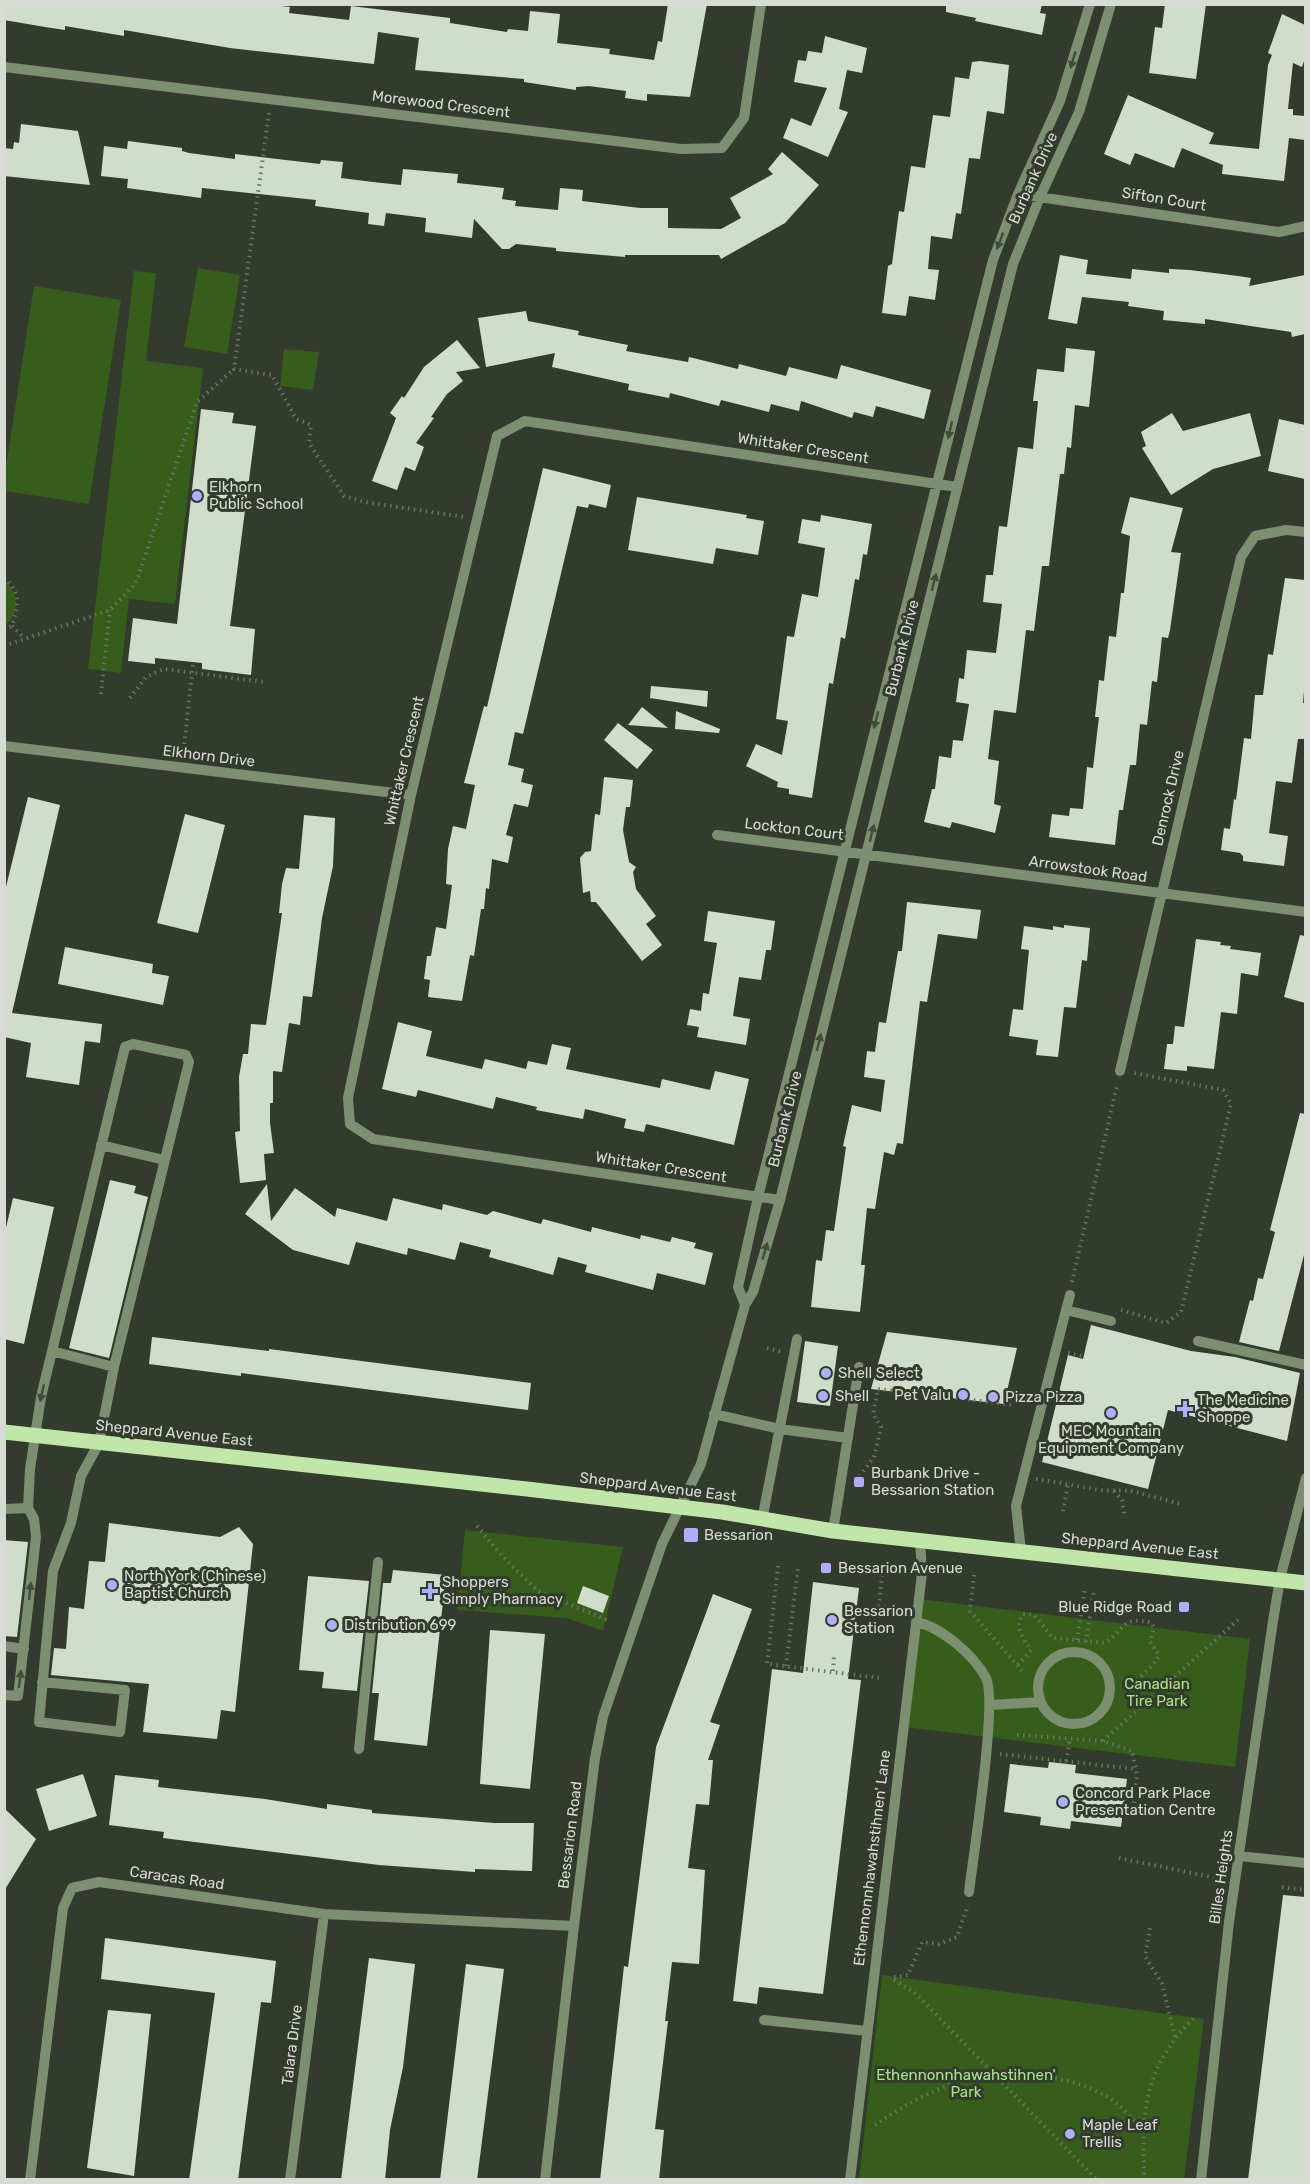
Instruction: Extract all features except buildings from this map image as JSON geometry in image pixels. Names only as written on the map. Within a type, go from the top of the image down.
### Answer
[{"type":"main road","name":"Sheppard Avenue East","points":[[4,1432],[681,1507],[833,1531],[1305,1582]]},
{"type":"street","name":"Morewood Crescent","points":[[4,67],[681,148],[722,148],[744,118],[761,4]]},
{"type":"street","name":"Burbank Drive","points":[[745,1305],[738,1287],[759,1197],[993,260],[1018,194],[1060,101],[1090,4]]},
{"type":"street","name":"Burbank Drive","points":[[681,1507],[701,1464],[745,1305],[753,1292],[780,1200],[1013,264],[1040,197],[1079,112],[1111,4]]},
{"type":"street","name":"Sifton Court","points":[[1018,194],[1279,232],[1305,226]]},
{"type":"street","name":"Whittaker Crescent","points":[[780,1200],[373,1139],[350,1124],[348,1098],[411,795],[497,436],[525,421],[957,487]]},
{"type":"street","name":"Denrock Drive","points":[[1120,1071],[1241,558],[1255,536],[1286,530],[1305,532]]},
{"type":"street","name":"Elkhorn Drive","points":[[4,746],[411,795]]},
{"type":"street","name":"Lockton Court","points":[[717,834],[867,854]]},
{"type":"street","name":"Arrowstook Road","points":[[867,854],[1305,912]]},
{"type":"street","points":[[4,1695],[18,1696],[24,1649],[36,1537],[33,1519],[28,1508],[35,1436],[52,1351],[125,1047],[133,1044],[186,1055],[189,1062],[114,1367],[99,1443],[81,1476],[70,1523],[53,1571],[42,1682],[39,1722],[120,1732],[125,1690],[42,1682]]},
{"type":"street","points":[[101,1145],[164,1160]]},
{"type":"street","points":[[1021,1551],[1016,1506],[1070,1295]]},
{"type":"street","points":[[1066,1310],[1111,1321]]},
{"type":"street","points":[[762,1520],[797,1339]]},
{"type":"street","points":[[1198,1341],[1305,1365]]},
{"type":"street","points":[[52,1351],[114,1367]]},
{"type":"street","points":[[833,1531],[860,1367]]},
{"type":"street","points":[[714,1414],[780,1429],[848,1438]]},
{"type":"street","points":[[1280,1579],[1305,1479]]},
{"type":"street","name":"Bessarion Road","points":[[546,2180],[574,1926],[595,1758],[603,1718],[662,1544],[681,1507]]},
{"type":"street","points":[[4,1509],[28,1508]]},
{"type":"street","name":"Ethennonnhawahstihnen' Lane","points":[[850,2180],[922,1573],[920,1540]]},
{"type":"street","points":[[359,1749],[378,1562]]},
{"type":"street","name":"Billes Heights","points":[[1201,2180],[1235,1882],[1280,1579]]},
{"type":"street","points":[[916,1622],[936,1628],[969,1657],[986,1678],[990,1705],[969,1892]]},
{"type":"street","points":[[4,1646],[24,1649]]},
{"type":"street","points":[[1063,1653],[1087,1654],[1097,1660],[1110,1680],[1110,1692],[1100,1713],[1079,1724],[1055,1719],[1040,1701],[1037,1690],[1044,1667],[1052,1658],[1063,1653]]},
{"type":"street","points":[[990,1705],[1040,1701]]},
{"type":"street","points":[[1239,1856],[1305,1863]]},
{"type":"street","name":"Caracas Road","points":[[30,2180],[63,1908],[72,1888],[99,1882],[324,1914],[574,1926]]},
{"type":"street","name":"Talara Drive","points":[[290,2180],[324,1914]]},
{"type":"street","points":[[764,2020],[867,2031]]},
{"type":"path","points":[[4,646],[110,610],[136,583],[197,402],[234,369],[271,99]]},
{"type":"path","points":[[234,369],[272,375],[296,419],[311,425],[309,443],[345,496],[364,502],[478,519]]},
{"type":"path","points":[[4,578],[14,586],[19,599],[12,626],[4,630]]},
{"type":"path","points":[[101,694],[110,610]]},
{"type":"path","points":[[12,626],[24,638]]},
{"type":"path","points":[[181,767],[193,664]]},
{"type":"path","points":[[130,698],[146,676],[164,669],[264,682]]},
{"type":"path","points":[[1070,1295],[1120,1071],[1223,1090],[1231,1104],[1181,1312],[1166,1323],[1112,1307]]},
{"type":"path","points":[[849,1488],[865,1472],[874,1457],[881,1427],[873,1414],[878,1389],[1015,1405]]},
{"type":"path","points":[[1035,1478],[1113,1491],[1131,1491],[1181,1504]]},
{"type":"path","points":[[1063,1511],[1068,1484]]},
{"type":"path","points":[[1113,1491],[1122,1500],[1125,1518]]},
{"type":"path","points":[[477,1526],[503,1557],[538,1591],[607,1620]]},
{"type":"path","points":[[778,1566],[767,1664],[879,1678]]},
{"type":"path","points":[[786,1666],[798,1568]]},
{"type":"path","points":[[882,1575],[879,1606],[888,1607],[887,1612]]},
{"type":"path","points":[[974,1575],[970,1611],[1023,1672]]},
{"type":"path","points":[[1077,1640],[1084,1589]]},
{"type":"path","points":[[1086,1642],[1094,1590]]},
{"type":"path","points":[[1018,1665],[1031,1650],[1018,1625],[1023,1614],[1034,1615],[1053,1638],[1086,1642],[1105,1643],[1129,1620],[1152,1623],[1154,1628],[1150,1642],[1158,1655],[1156,1662],[1134,1684],[1132,1691],[1142,1705]]},
{"type":"path","points":[[1103,1741],[1240,1618]]},
{"type":"path","points":[[833,1671],[834,1657]]},
{"type":"path","points":[[1017,1735],[1103,1741],[1132,1751],[1136,1769],[1133,1811]]},
{"type":"path","points":[[1066,1761],[1070,1739]]},
{"type":"path","points":[[996,1765],[998,1754],[1136,1769]]},
{"type":"path","points":[[1119,1858],[1235,1882]]},
{"type":"path","points":[[1282,1887],[1305,1890]]},
{"type":"path","points":[[969,1892],[966,1917],[957,1937],[939,1944],[922,1942],[908,1975],[894,1978],[914,1992],[1097,2180]]},
{"type":"path","points":[[1150,1928],[1145,1956],[1162,1984],[1175,2037]]},
{"type":"path","points":[[1142,2180],[1144,2108],[1157,2066],[1175,2037],[1194,2018]]},
{"type":"path","points":[[875,2125],[908,2104],[946,2086],[994,2075],[1026,2075],[1065,2081],[1106,2096],[1143,2130]]},
{"type":"green space","points":[[198,268],[240,275],[227,354],[184,347]]},
{"type":"green space","points":[[134,271],[156,273],[146,361],[203,368],[175,604],[129,599],[121,673],[88,669]]},
{"type":"green space","points":[[34,286],[121,300],[89,504],[5,491],[5,473]]},
{"type":"green space","points":[[284,349],[319,352],[313,390],[280,386]]},
{"type":"green space","points":[[5,580],[13,590],[16,602],[14,615],[5,625]]},
{"type":"green space","points":[[465,1530],[623,1547],[603,1631],[567,1618],[457,1610]]},
{"type":"green space","name":"Canadian Tire Park","points":[[920,1599],[1250,1639],[1235,1767],[905,1727]]},
{"type":"green space","name":"Ethennonnhawahstihnen' Park","points":[[882,1975],[1204,2019],[1184,2179],[859,2179]]},
{"type":"place","name":"Elkhorn Public School","points":[[197,496]]},
{"type":"place","name":"Shell Select","points":[[826,1373]]},
{"type":"place","name":"Pet Valu","points":[[963,1395]]},
{"type":"place","name":"Shell","points":[[823,1396]]},
{"type":"place","name":"Pizza Pizza","points":[[993,1397]]},
{"type":"place","name":"The Medicine Shoppe","points":[[1185,1409]]},
{"type":"place","name":"MEC Mountain Equipment Company","points":[[1111,1413]]},
{"type":"place","name":"Burbank Drive - Bessarion Station","points":[[859,1482]]},
{"type":"place","name":"Bessarion","points":[[691,1535]]},
{"type":"place","name":"Bessarion Avenue","points":[[826,1568]]},
{"type":"place","name":"North York (Chinese) Baptist Church","points":[[112,1585]]},
{"type":"place","name":"Shoppers Simply Pharmacy","points":[[430,1591]]},
{"type":"place","name":"Blue Ridge Road","points":[[1184,1607]]},
{"type":"place","name":"Bessarion Station","points":[[832,1620]]},
{"type":"place","name":"Distribution 699","points":[[332,1625]]},
{"type":"place","name":"Concord Park Place Presentation Centre","points":[[1063,1802]]},
{"type":"place","name":"Maple Leaf Trellis","points":[[1070,2134]]}]
